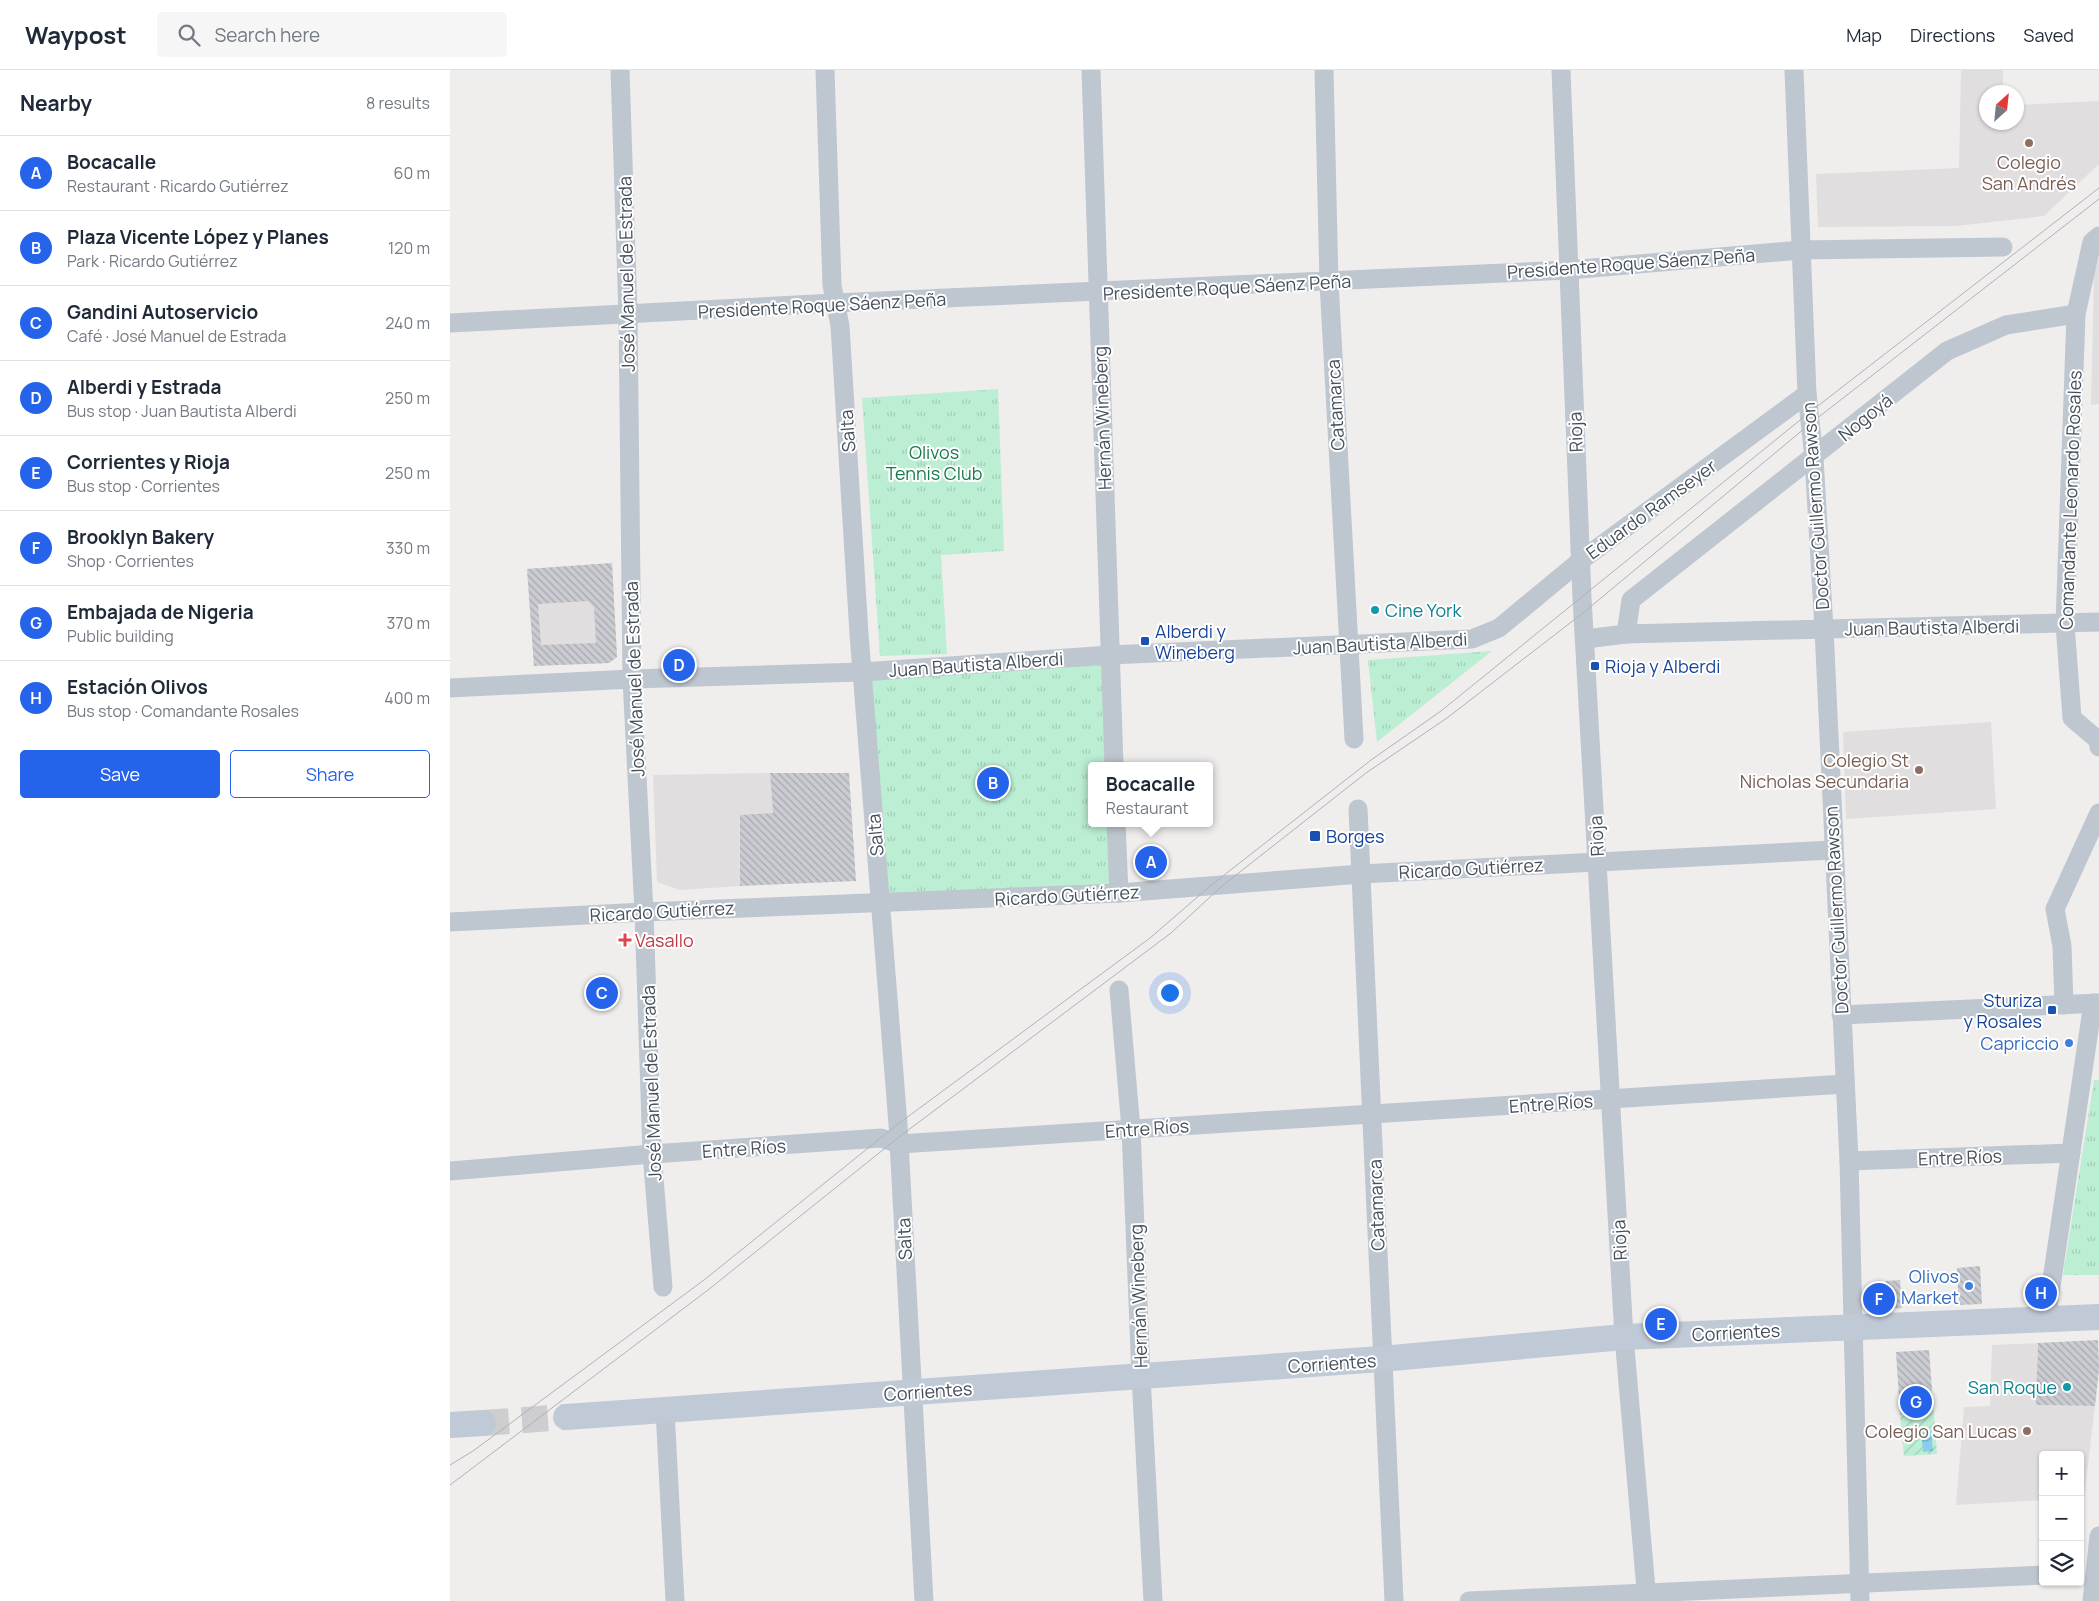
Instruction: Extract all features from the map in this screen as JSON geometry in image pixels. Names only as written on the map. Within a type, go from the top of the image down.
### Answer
[{"type":"street","name":"José Manuel de Estrada","points":[[620,70],[628,315],[632,679],[644,912],[652,1154],[663,1287]]},
{"type":"street","name":"Salta","points":[[825,70],[832,285],[840,326],[862,672],[899,1144],[924,1601]]},
{"type":"street","name":"Hernán Wineberg","points":[[1091,70],[1114,762]]},
{"type":"street","name":"Catamarca","points":[[1324,70],[1328,282],[1347,646],[1354,739]]},
{"type":"street","name":"Rioja","points":[[1562,70],[1580,561],[1624,1337],[1647,1597]]},
{"type":"street","name":"Doctor Guillermo Rawson","points":[[1794,70],[1807,394],[1814,458],[1824,629],[1849,1161],[1860,1592]]},
{"type":"street","name":"Comandante Leonardo Rosales","points":[[2095,239],[2076,314],[2065,624],[2072,718],[2098,740],[2099,746]]},
{"type":"street","name":"Presidente Roque Sáenz Peña","points":[[450,323],[835,303],[1098,293],[1569,270],[1801,250],[2003,247]]},
{"type":"street","name":"Nogoyá","points":[[1626,634],[1631,600],[1814,458],[1947,351],[2006,325],[2076,314]]},
{"type":"street","name":"Eduardo Ramseyer","points":[[1499,628],[1580,561],[1807,394]]},
{"type":"street","name":"Juan Bautista Alberdi","points":[[1585,639],[1626,634],[2099,622]]},
{"type":"street","name":"Juan Bautista Alberdi","points":[[450,688],[632,679],[862,672],[1110,655],[1472,639],[1499,628]]},
{"type":"street","name":"Catamarca","points":[[1358,809],[1373,1114],[1381,1359],[1394,1601]]},
{"type":"street","points":[[2064,1005],[2062,946],[2055,909],[2099,813]]},
{"type":"street","points":[[1116,827],[1118,893]]},
{"type":"street","name":"Ricardo Gutiérrez","points":[[450,922],[644,912],[1118,893],[1361,874],[1833,850]]},
{"type":"street","name":"Hernán Wineberg","points":[[1119,990],[1131,1129],[1141,1376],[1153,1601]]},
{"type":"street","points":[[1842,1016],[2096,1003],[2046,1320]]},
{"type":"street","name":"Entre Ríos","points":[[450,1171],[652,1154],[881,1138],[899,1144],[1845,1084]]},
{"type":"street","name":"Entre Ríos","points":[[1849,1161],[2071,1154]]},
{"type":"street","name":"Corrientes","points":[[566,1417],[1381,1359],[1624,1337],[2099,1317]]},
{"type":"street","points":[[665,1410],[675,1601]]},
{"type":"street","points":[[450,1425],[483,1423]]},
{"type":"street","points":[[2092,1601],[2088,1573],[2099,1536]]},
{"type":"street","points":[[1469,1601],[1860,1592],[2039,1575]]},
{"type":"shaded area","name":"Colegio San Andrés","points":[[1961,70],[2003,70],[2003,85],[1979,85],[1979,130],[2024,130],[2024,105],[2099,101],[2099,164],[2044,216],[1956,226],[1818,227],[1816,174],[1959,168]]},
{"type":"shaded area","points":[[2099,258],[2099,404],[2091,405],[2094,275]]},
{"type":"shaded area","points":[[612,563],[617,657],[609,663],[534,666],[527,569]]},
{"type":"shaded area","name":"Colegio St Nicholas Secundaria","points":[[1991,722],[1996,809],[1846,819],[1843,732]]},
{"type":"shaded area","points":[[770,773],[773,813],[740,815],[740,886],[680,890],[657,882],[653,775]]},
{"type":"shaded area","name":"Colegio San Lucas","points":[[2038,1343],[2036,1405],[2095,1406],[2084,1498],[2084,1451],[2039,1451],[2039,1500],[1956,1505],[1964,1407],[1990,1406],[1992,1345]]},
{"type":"green space","name":"Olivos Tennis Club","points":[[998,389],[1004,551],[941,555],[947,654],[880,656],[862,398]]},
{"type":"green space","points":[[1492,651],[1377,742],[1368,660]]},
{"type":"green space","points":[[1110,655],[1114,762],[1088,762],[1088,827],[1116,827],[1119,893],[881,902],[862,672]]},
{"type":"green space","points":[[2094,1080],[2099,1080],[2099,1275],[2063,1275]]},
{"type":"green space","points":[[1932,1389],[1937,1454],[1904,1456],[1900,1415],[1912,1414],[1910,1390]]},
{"type":"water","points":[[1931,1430],[1933,1451],[1923,1452],[1921,1431]]},
{"type":"building","points":[[612,563],[617,657],[609,663],[534,666],[527,569]],"holes":[[[588,601],[594,607],[596,643],[541,645],[538,604]]]},
{"type":"building","points":[[770,773],[849,773],[856,881],[740,886],[740,815],[773,813]]},
{"type":"building","name":"Olivos Market","points":[[1980,1266],[1982,1304],[1959,1305],[1957,1268]]},
{"type":"building","points":[[1900,1280],[1902,1308],[1888,1309],[1886,1281]]},
{"type":"building","name":"San Roque","points":[[2098,1340],[2099,1369],[2095,1406],[2036,1405],[2038,1343]]},
{"type":"building","points":[[1929,1350],[1932,1389],[1910,1390],[1912,1414],[1900,1415],[1896,1352]]},
{"type":"tunnel","points":[[483,1423],[566,1417]]},
{"type":"tram line","points":[[450,1465],[473,1451],[704,1280],[898,1124],[1150,938],[1209,887],[1371,760],[1441,711],[1810,412],[2099,188]]},
{"type":"tram line","points":[[450,1485],[708,1290],[899,1137],[1171,933],[1222,886],[1366,773],[1447,718],[1583,613],[1811,423],[2099,199]]},
{"type":"place","name":"Colegio San Andrés","points":[[2029,143]]},
{"type":"place","name":"Cine York","points":[[1375,610]]},
{"type":"place","name":"Alberdi y Wineberg","points":[[1145,641]]},
{"type":"place","name":"Alberdi y Estrada","points":[[679,665]]},
{"type":"place","name":"Rioja y Alberdi","points":[[1595,666]]},
{"type":"place","name":"Colegio St Nicholas Secundaria","points":[[1919,770]]},
{"type":"place","name":"Plaza Vicente López y Planes","points":[[993,783]]},
{"type":"place","name":"Borges","points":[[1315,836]]},
{"type":"place","name":"Bocacalle","points":[[1151,862]]},
{"type":"place","name":"Vasallo","points":[[625,940]]},
{"type":"place","name":"Gandini Autoservicio","points":[[602,993]]},
{"type":"place","name":"Sturiza y Rosales","points":[[2052,1010]]},
{"type":"place","name":"Capriccio","points":[[2069,1043]]},
{"type":"place","name":"Olivos Market","points":[[1969,1286]]},
{"type":"place","name":"Estación Olivos","points":[[2041,1293]]},
{"type":"place","name":"Brooklyn Bakery","points":[[1879,1299]]},
{"type":"place","name":"Corrientes y Rioja","points":[[1661,1324]]},
{"type":"place","name":"San Roque","points":[[2067,1387]]},
{"type":"place","name":"Embajada de Nigeria","points":[[1916,1402]]},
{"type":"place","name":"Colegio San Lucas","points":[[2027,1431]]}]
